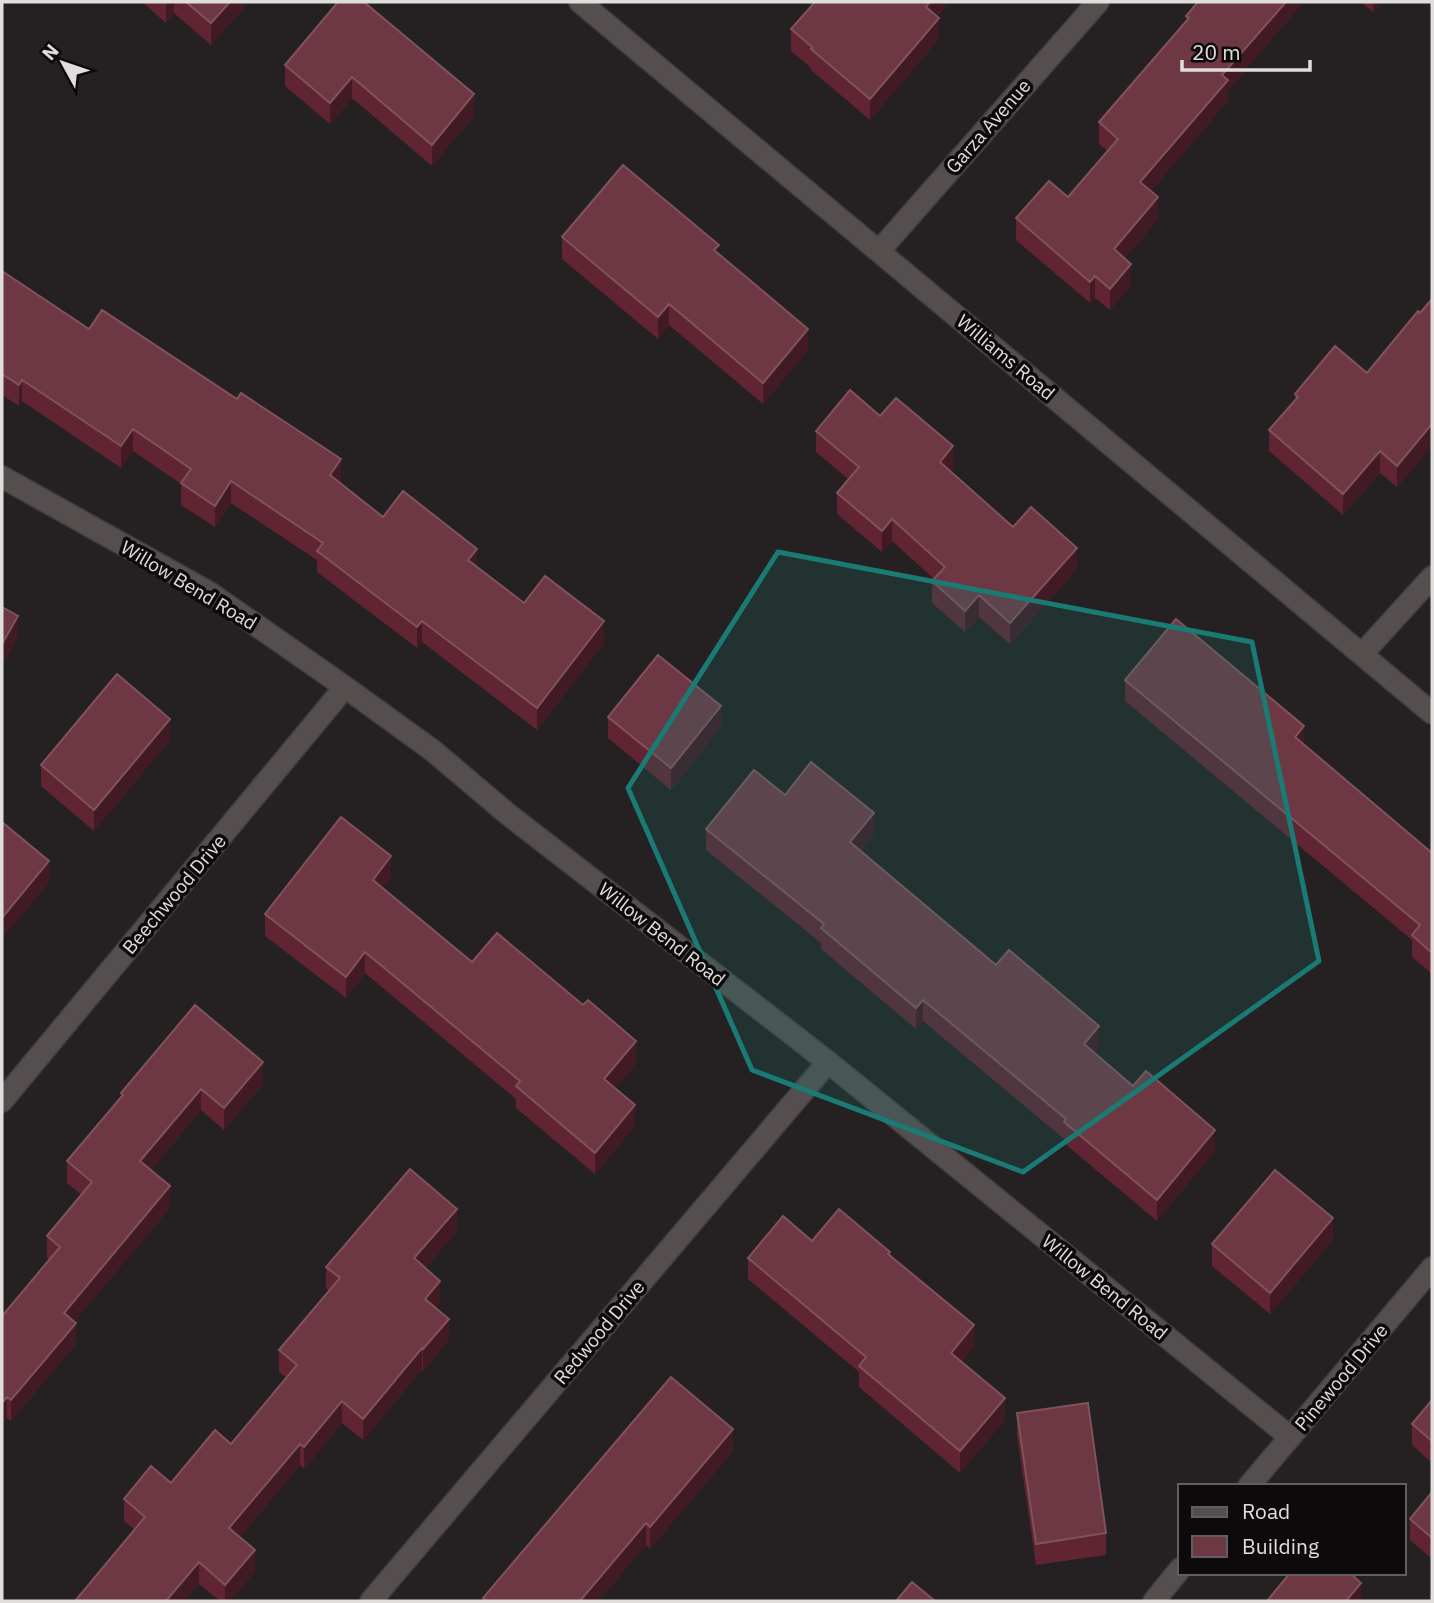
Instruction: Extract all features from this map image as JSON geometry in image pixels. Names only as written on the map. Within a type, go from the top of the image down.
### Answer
[{"type":"street","name":"Williams Road","points":[[580,2],[1432,713]]},
{"type":"street","name":"Garza Avenue","points":[[879,251],[1097,2]]},
{"type":"street","name":"Willow Bend Road","points":[[2,477],[210,593],[432,750],[509,815],[828,1062],[1290,1437]]},
{"type":"street","points":[[1362,654],[1432,577]]},
{"type":"street","name":"Beechwood Drive","points":[[2,1101],[345,687]]},
{"type":"street","name":"Redwood Drive","points":[[371,1601],[828,1062]]},
{"type":"street","name":"Pinewood Drive","points":[[1251,1484],[1432,1268]]},
{"type":"street","points":[[1154,1601],[1178,1571]]},
{"type":"highlighted area","points":[[778,552],[1252,642],[1319,961],[1023,1172],[752,1070],[628,788]]},
{"type":"building","points":[[186,2],[230,2],[211,23]]},
{"type":"building","points":[[338,2],[364,2],[474,94],[432,145],[352,77],[330,103],[285,65]]},
{"type":"building","points":[[815,2],[930,2],[926,7],[939,18],[870,99],[791,29]]},
{"type":"building","points":[[1198,2],[1286,2],[1222,75],[1228,80],[1140,182],[1158,197],[1114,249],[1131,264],[1110,289],[1095,276],[1090,282],[1016,218],[1049,181],[1068,197],[1118,139],[1099,122],[1189,18],[1186,16]]},
{"type":"building","points":[[623,165],[719,245],[714,250],[808,329],[763,383],[669,304],[658,317],[562,237]]},
{"type":"building","points":[[2,271],[89,329],[102,310],[237,399],[241,393],[341,459],[330,475],[383,517],[403,491],[477,549],[468,560],[524,603],[545,576],[604,621],[537,708],[422,621],[417,627],[317,551],[323,543],[231,481],[215,506],[181,483],[191,469],[133,429],[121,446],[22,380],[19,385],[2,374]]},
{"type":"building","points":[[1432,299],[1432,424],[1397,466],[1380,451],[1343,494],[1269,430],[1298,397],[1295,394],[1335,346],[1367,373],[1418,311],[1420,313]]},
{"type":"building","points":[[850,390],[880,416],[896,398],[953,446],[940,462],[1013,527],[1031,507],[1077,548],[1010,623],[979,595],[965,611],[932,581],[945,567],[892,519],[882,531],[837,493],[859,467],[816,431]]},
{"type":"building","points":[[2,607],[18,616],[2,644]]},
{"type":"building","points":[[1176,619],[1304,726],[1295,737],[1432,853],[1432,953],[1412,935],[1420,925],[1125,680]]},
{"type":"building","points":[[658,655],[721,706],[671,768],[608,717]]},
{"type":"building","points":[[117,674],[170,719],[94,810],[41,765]]},
{"type":"building","points":[[811,762],[874,813],[850,842],[996,965],[1009,950],[1099,1026],[1084,1044],[1133,1086],[1146,1071],[1215,1130],[1157,1200],[1064,1122],[1066,1119],[923,1000],[916,1008],[821,928],[824,924],[706,829],[754,770],[785,795]]},
{"type":"building","points":[[341,817],[391,856],[373,880],[472,962],[497,933],[583,1005],[588,1000],[636,1041],[604,1079],[635,1105],[595,1153],[516,1086],[520,1081],[365,952],[346,977],[265,914]]},
{"type":"building","points":[[2,822],[49,861],[2,918]]},
{"type":"building","points":[[195,1005],[263,1062],[224,1108],[201,1089],[140,1161],[170,1186],[64,1313],[76,1323],[11,1400],[7,1397],[2,1403],[2,1316],[60,1247],[47,1236],[92,1182],[67,1161]]},
{"type":"building","points":[[410,1169],[457,1209],[414,1258],[440,1281],[425,1299],[449,1319],[363,1419],[342,1401],[304,1447],[300,1444],[229,1528],[255,1550],[225,1585],[199,1562],[166,1601],[75,1601],[145,1517],[124,1499],[151,1466],[171,1483],[215,1430],[231,1444],[297,1365],[279,1350],[340,1278],[326,1267]]},
{"type":"building","points":[[1275,1170],[1333,1218],[1270,1293],[1212,1244]]},
{"type":"building","points":[[839,1209],[890,1252],[888,1254],[974,1325],[951,1353],[1005,1398],[960,1451],[859,1366],[866,1357],[748,1258],[783,1216],[812,1241]]},
{"type":"building","points":[[671,1377],[733,1429],[650,1527],[646,1523],[580,1601],[487,1601],[483,1598]]},
{"type":"building","points":[[1432,1400],[1432,1441],[1412,1424]]},
{"type":"building","points":[[1088,1403],[1106,1533],[1036,1544],[1017,1413]]},
{"type":"building","points":[[1432,1492],[1432,1538],[1410,1519]]},
{"type":"building","points":[[1288,1575],[1352,1575],[1361,1583],[1346,1601],[1267,1601]]},
{"type":"building","points":[[912,1582],[935,1601],[896,1601]]}]
